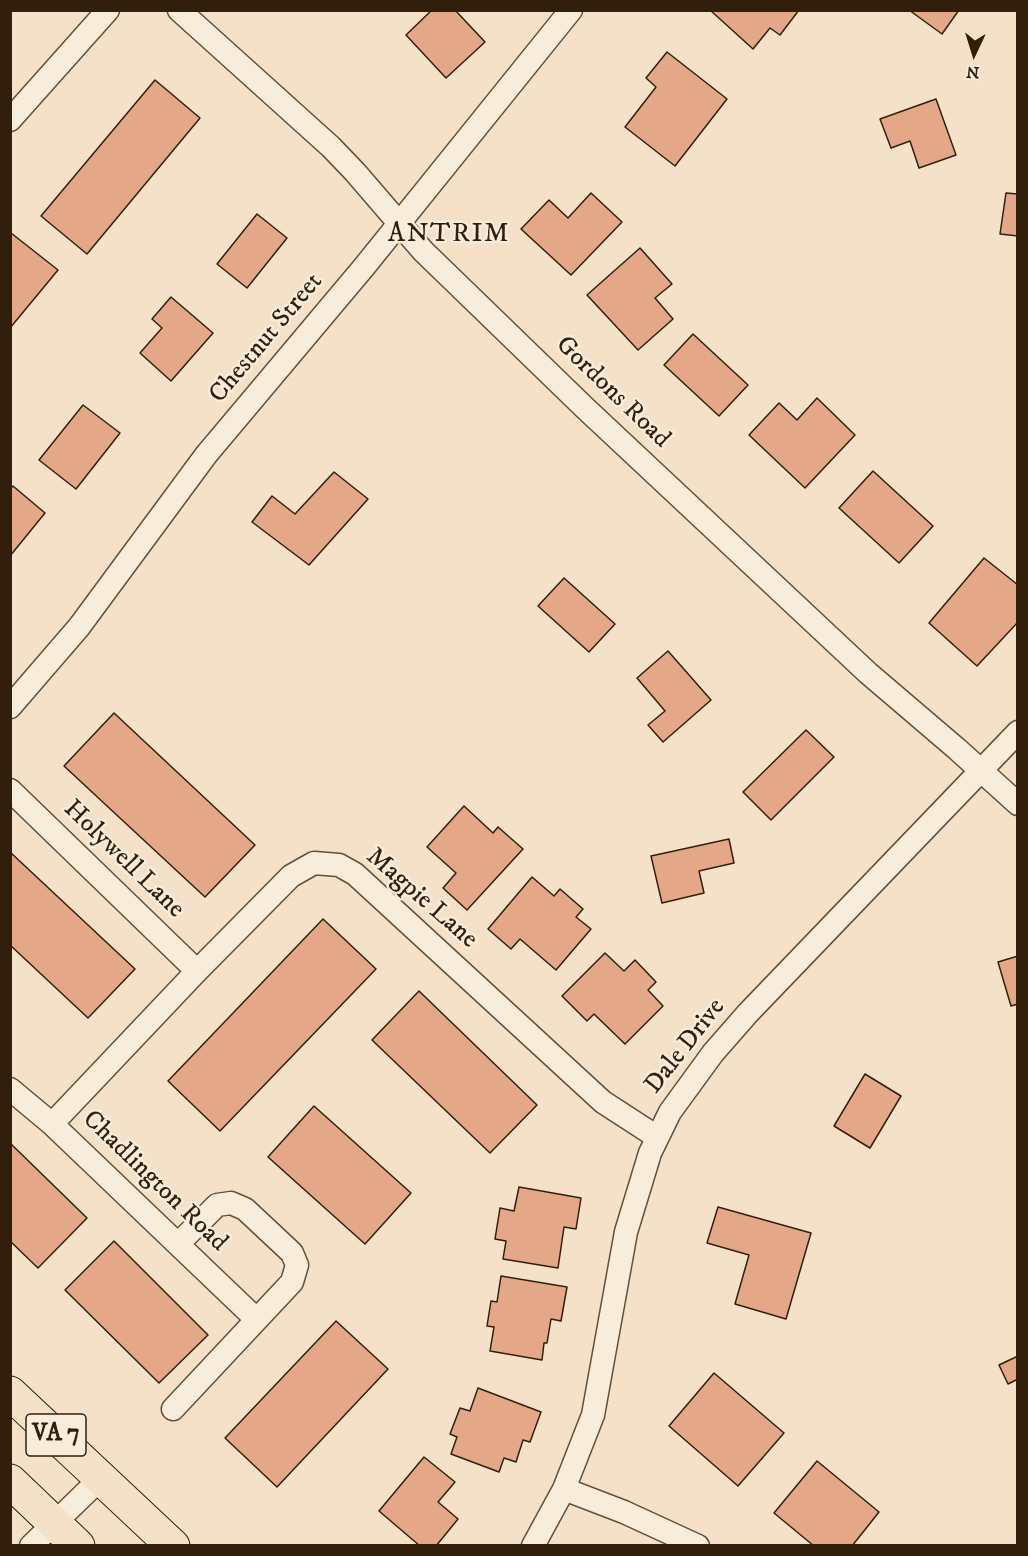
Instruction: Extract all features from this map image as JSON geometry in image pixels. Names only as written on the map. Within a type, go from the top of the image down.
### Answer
[{"type":"main road","name":"VA 7","points":[[10,1393],[173,1545]]},
{"type":"main road","name":"VA 7","points":[[10,1481],[43,1534],[78,1545]]},
{"type":"street","points":[[10,120],[108,10]]},
{"type":"street","name":"Gordons Road","points":[[179,10],[331,147],[423,251],[619,440],[868,673],[1017,804]]},
{"type":"street","name":"Chestnut Street","points":[[10,707],[79,627],[206,455],[364,267],[571,10]]},
{"type":"street","name":"Dale Drive","points":[[533,1545],[564,1489],[593,1415],[626,1232],[637,1190],[657,1137],[670,1112],[713,1053],[748,1013],[1017,732]]},
{"type":"street","name":"Holywell Lane","points":[[10,790],[197,971]]},
{"type":"street","name":"Magpie Lane","points":[[52,1124],[291,876],[314,863],[339,865],[355,874],[603,1102],[657,1137]]},
{"type":"street","name":"Chadlington Road","points":[[10,1089],[52,1124],[256,1319]]},
{"type":"street","points":[[173,1409],[292,1281],[297,1265],[292,1253],[245,1209],[231,1203],[217,1205],[178,1244]]},
{"type":"street","points":[[43,1534],[102,1478]]},
{"type":"street","points":[[564,1489],[624,1512],[698,1545]]},
{"type":"building","points":[[432,10],[455,10],[485,42],[446,78],[406,35]]},
{"type":"building","points":[[710,10],[799,10],[780,35],[770,28],[753,49]]},
{"type":"building","points":[[909,10],[959,10],[942,34]]},
{"type":"building","points":[[667,52],[727,99],[675,166],[625,127],[656,87],[646,78]]},
{"type":"building","points":[[155,80],[200,118],[87,254],[41,216]]},
{"type":"building","points":[[936,99],[956,155],[919,168],[910,141],[891,148],[880,119]]},
{"type":"building","points":[[591,193],[622,222],[571,275],[521,229],[549,200],[568,218]]},
{"type":"building","points":[[1006,193],[1018,194],[1018,236],[1000,234]]},
{"type":"building","points":[[257,214],[287,238],[247,288],[217,264]]},
{"type":"building","points":[[10,234],[58,270],[10,328]]},
{"type":"building","points":[[640,248],[672,284],[655,298],[673,319],[638,350],[587,295]]},
{"type":"building","points":[[171,297],[213,333],[171,381],[140,353],[162,328],[152,319]]},
{"type":"building","points":[[693,334],[748,385],[719,416],[664,365]]},
{"type":"building","points":[[817,398],[855,435],[805,488],[749,435],[779,403],[797,420]]},
{"type":"building","points":[[83,405],[120,433],[76,489],[39,460]]},
{"type":"building","points":[[873,471],[933,526],[899,563],[839,508]]},
{"type":"building","points":[[334,472],[368,499],[309,565],[252,522],[272,496],[295,514]]},
{"type":"building","points":[[13,486],[45,513],[10,556],[10,489]]},
{"type":"building","points":[[984,558],[1018,585],[1018,622],[977,666],[929,623]]},
{"type":"building","points":[[564,578],[615,624],[589,652],[538,606]]},
{"type":"building","points":[[668,651],[711,700],[663,742],[648,725],[665,711],[637,678]]},
{"type":"building","points":[[114,713],[255,845],[205,897],[64,766]]},
{"type":"building","points":[[806,730],[834,757],[771,820],[743,792]]},
{"type":"building","points":[[464,806],[493,833],[498,827],[523,849],[467,910],[443,888],[456,873],[427,847]]},
{"type":"building","points":[[729,839],[734,863],[699,871],[704,893],[662,903],[651,856]]},
{"type":"building","points":[[10,852],[135,969],[88,1018],[10,945]]},
{"type":"building","points":[[532,877],[554,896],[560,889],[583,909],[576,917],[591,929],[556,970],[520,939],[511,949],[488,929]]},
{"type":"building","points":[[323,919],[376,969],[220,1131],[168,1081]]},
{"type":"building","points":[[605,953],[624,971],[635,960],[656,982],[648,990],[663,1006],[625,1044],[594,1014],[587,1021],[562,996]]},
{"type":"building","points":[[1018,956],[1018,1004],[1011,1006],[998,962]]},
{"type":"building","points":[[419,991],[537,1105],[490,1153],[372,1040]]},
{"type":"building","points":[[865,1074],[901,1096],[870,1148],[834,1126]]},
{"type":"building","points":[[314,1106],[411,1193],[365,1244],[268,1157]]},
{"type":"building","points":[[10,1143],[87,1218],[38,1268],[10,1241]]},
{"type":"building","points":[[519,1187],[581,1198],[576,1229],[564,1227],[558,1268],[503,1259],[506,1241],[495,1239],[500,1208],[514,1211]]},
{"type":"building","points":[[718,1207],[811,1233],[786,1319],[735,1304],[749,1255],[707,1243]]},
{"type":"building","points":[[114,1241],[208,1335],[159,1383],[65,1290]]},
{"type":"building","points":[[501,1276],[567,1287],[561,1321],[551,1319],[542,1360],[490,1351],[494,1327],[487,1326],[491,1301],[497,1302]]},
{"type":"building","points":[[336,1321],[388,1369],[277,1487],[225,1438]]},
{"type":"building","points":[[1018,1356],[1018,1379],[1008,1384],[999,1365]]},
{"type":"building","points":[[714,1373],[784,1433],[738,1486],[669,1426]]},
{"type":"building","points":[[478,1388],[541,1412],[530,1442],[523,1440],[516,1462],[504,1458],[499,1472],[451,1454],[457,1437],[450,1434],[460,1408],[470,1411]]},
{"type":"building","points":[[424,1457],[455,1482],[438,1502],[458,1519],[436,1546],[420,1546],[379,1511]]},
{"type":"building","points":[[817,1461],[879,1512],[852,1546],[814,1546],[774,1513]]},
{"type":"district","name":"ANTRIM","points":[[449,235]]}]
